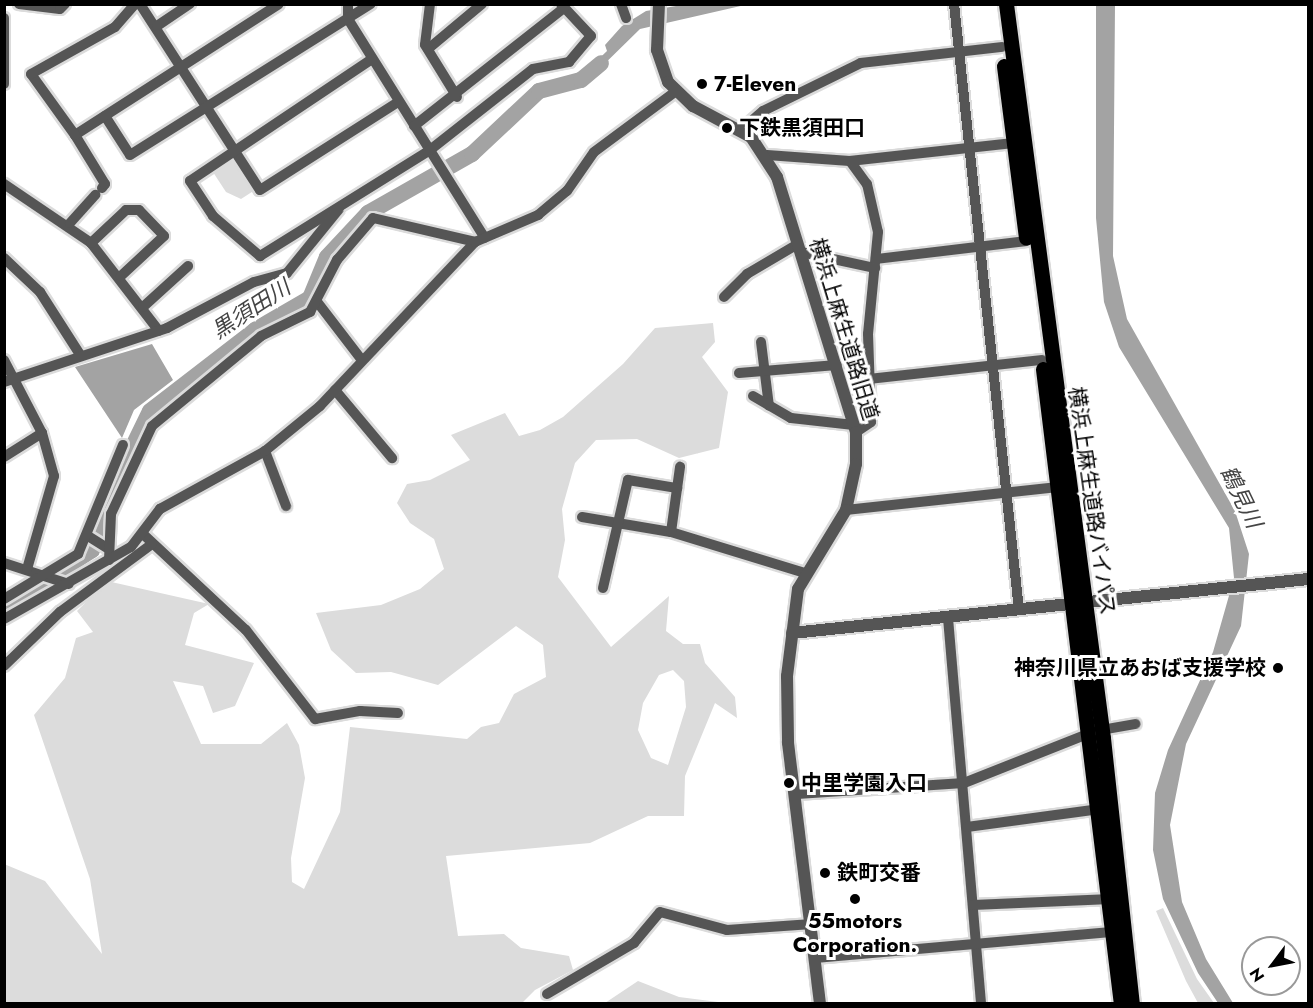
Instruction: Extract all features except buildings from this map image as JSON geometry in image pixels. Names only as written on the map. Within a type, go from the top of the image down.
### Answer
[{"type":"main road","name":"横浜上麻生道路バイパス","points":[[996,4],[1058,487],[1079,604]]},
{"type":"main road","name":"横浜上麻生道路バイパス","points":[[1006,4],[1079,604],[1132,1004]]},
{"type":"main road","name":"横浜上麻生道路バイパス","points":[[1096,732],[1100,809],[1121,1004]]},
{"type":"street","points":[[19,4],[60,9],[65,4]]},
{"type":"street","points":[[70,223],[105,184],[75,135],[30,74],[116,27],[137,4],[157,26],[260,190],[398,102]]},
{"type":"street","points":[[157,26],[190,4]]},
{"type":"street","points":[[75,135],[279,4]]},
{"type":"street","points":[[348,4],[348,19],[452,185],[480,240]]},
{"type":"street","points":[[105,116],[130,155],[371,4]]},
{"type":"street","points":[[430,4],[428,49],[457,97]]},
{"type":"street","points":[[428,49],[482,4]]},
{"type":"street","points":[[621,4],[626,18]]},
{"type":"street","points":[[954,4],[1019,610]]},
{"type":"street","name":"横浜上麻生道路旧道","points":[[659,5],[656,31],[662,68],[676,91],[693,106],[741,130],[766,155],[800,248],[855,428],[856,464],[846,510],[805,573],[792,633],[787,708],[820,1004]]},
{"type":"street","points":[[372,59],[190,181],[213,216],[260,256],[431,153],[533,69],[569,62],[591,36],[562,6],[457,97],[414,126]]},
{"type":"street","points":[[4,18],[4,84]]},
{"type":"street","points":[[741,130],[763,111],[861,63],[1002,47]]},
{"type":"street","points":[[4,619],[66,582],[109,560],[144,535],[160,509],[265,451],[335,390],[361,359],[480,240],[548,207],[594,152],[676,91]]},
{"type":"street","points":[[766,155],[850,161],[1013,143]]},
{"type":"street","points":[[753,396],[791,418],[855,428],[871,422],[869,379],[878,232],[867,184],[850,161]]},
{"type":"street","points":[[4,184],[70,223],[121,276],[159,331]]},
{"type":"street","points":[[4,382],[159,331],[254,282],[287,273],[340,207]]},
{"type":"street","points":[[91,243],[126,210],[139,210],[164,236],[121,276]]},
{"type":"street","points":[[109,560],[107,548],[113,506],[156,421],[261,336],[318,303],[337,260],[373,218],[480,240]]},
{"type":"street","points":[[724,297],[747,274],[800,248],[875,263],[1026,241]]},
{"type":"street","points":[[4,258],[40,292],[81,356]]},
{"type":"street","points":[[143,307],[188,266]]},
{"type":"street","points":[[318,303],[361,359]]},
{"type":"street","points":[[761,342],[769,406]]},
{"type":"street","points":[[4,360],[16,378],[42,433],[54,476],[27,569]]},
{"type":"street","points":[[869,379],[1042,360]]},
{"type":"street","points":[[739,373],[837,365]]},
{"type":"street","points":[[335,390],[392,458]]},
{"type":"street","points":[[4,457],[42,433]]},
{"type":"street","points":[[4,599],[78,554],[88,536],[94,507],[123,445]]},
{"type":"street","points":[[265,451],[286,506]]},
{"type":"street","points":[[671,532],[680,467]]},
{"type":"street","points":[[603,588],[628,480],[677,488]]},
{"type":"street","points":[[846,510],[1058,487]]},
{"type":"street","points":[[582,516],[616,524],[671,532],[805,573]]},
{"type":"street","points":[[144,535],[246,630],[315,719],[360,711],[398,713]]},
{"type":"street","points":[[88,536],[107,548]]},
{"type":"street","points":[[4,666],[60,612],[152,544]]},
{"type":"street","points":[[4,563],[66,582]]},
{"type":"street","points":[[792,633],[1308,579]]},
{"type":"street","points":[[948,618],[964,783],[981,1004]]},
{"type":"street","points":[[797,794],[964,783],[1096,732],[1135,724]]},
{"type":"street","points":[[967,826],[1100,809]]},
{"type":"street","points":[[973,906],[1111,900]]},
{"type":"street","points":[[547,994],[634,943],[660,912],[727,930],[812,924]]},
{"type":"street","points":[[815,958],[1114,932]]},
{"type":"shaded area","points":[[682,5],[745,5],[640,29],[587,81],[582,75],[607,51],[605,45],[622,26],[646,11]]},
{"type":"shaded area","points":[[1096,5],[1115,5],[1113,256],[1127,319],[1235,511],[1249,554],[1241,626],[1186,744],[1170,825],[1182,902],[1206,959],[1233,1003],[1218,1003],[1198,973],[1163,899],[1153,850],[1155,793],[1168,750],[1213,652],[1234,578],[1229,528],[1119,347],[1104,302],[1096,218]]},
{"type":"shaded area","points":[[230,157],[255,190],[241,199],[226,192],[211,169]]},
{"type":"shaded area","points":[[713,323],[715,342],[702,357],[728,392],[719,448],[679,458],[637,439],[596,440],[575,463],[562,509],[565,540],[558,577],[611,647],[669,596],[666,631],[683,644],[700,644],[705,663],[735,697],[737,718],[715,703],[685,776],[684,816],[648,816],[590,843],[446,856],[458,936],[504,934],[521,948],[569,956],[573,970],[535,990],[522,1003],[5,1003],[4,864],[45,881],[102,954],[90,879],[34,715],[65,678],[76,638],[93,632],[77,611],[107,581],[209,604],[194,613],[185,645],[254,663],[235,706],[213,713],[203,686],[173,681],[201,744],[261,744],[287,723],[299,745],[305,778],[291,858],[292,882],[304,889],[340,812],[350,727],[467,739],[481,727],[499,723],[514,694],[546,677],[543,645],[516,626],[438,685],[391,672],[356,673],[331,650],[316,613],[381,605],[420,589],[444,569],[434,539],[410,523],[397,503],[407,484],[430,480],[470,460],[451,435],[505,413],[519,436],[540,430],[563,417],[623,364],[655,328]],"holes":[[[673,670],[684,681],[686,707],[668,765],[651,758],[638,730],[643,703],[659,675]]]},
{"type":"shaded area","points":[[152,344],[173,380],[134,410],[122,438],[75,367]]},
{"type":"shaded area","points":[[1163,908],[1197,979],[1214,1003],[1198,1003],[1186,981],[1156,911]]},
{"type":"shaded area","points":[[638,981],[679,997],[726,1003],[605,1003]]},
{"type":"waterway","name":"黒須田川","points":[[4,607],[92,550],[100,514],[150,411],[255,330],[310,298],[327,257],[368,213],[472,154],[539,91],[581,80],[601,63]]},
{"type":"place","name":"7-Eleven","points":[[702,84]]},
{"type":"place","name":"下鉄黒須田口","points":[[727,128]]},
{"type":"place","name":"神奈川県立あおば支援学校","points":[[1278,668]]},
{"type":"place","name":"中里学園入口","points":[[789,783]]},
{"type":"place","name":"鉄町交番","points":[[825,873]]},
{"type":"place","name":"55motors Corporation.","points":[[855,899]]},
{"type":"water label","name":"鶴見川","points":[[1241,497]]}]
